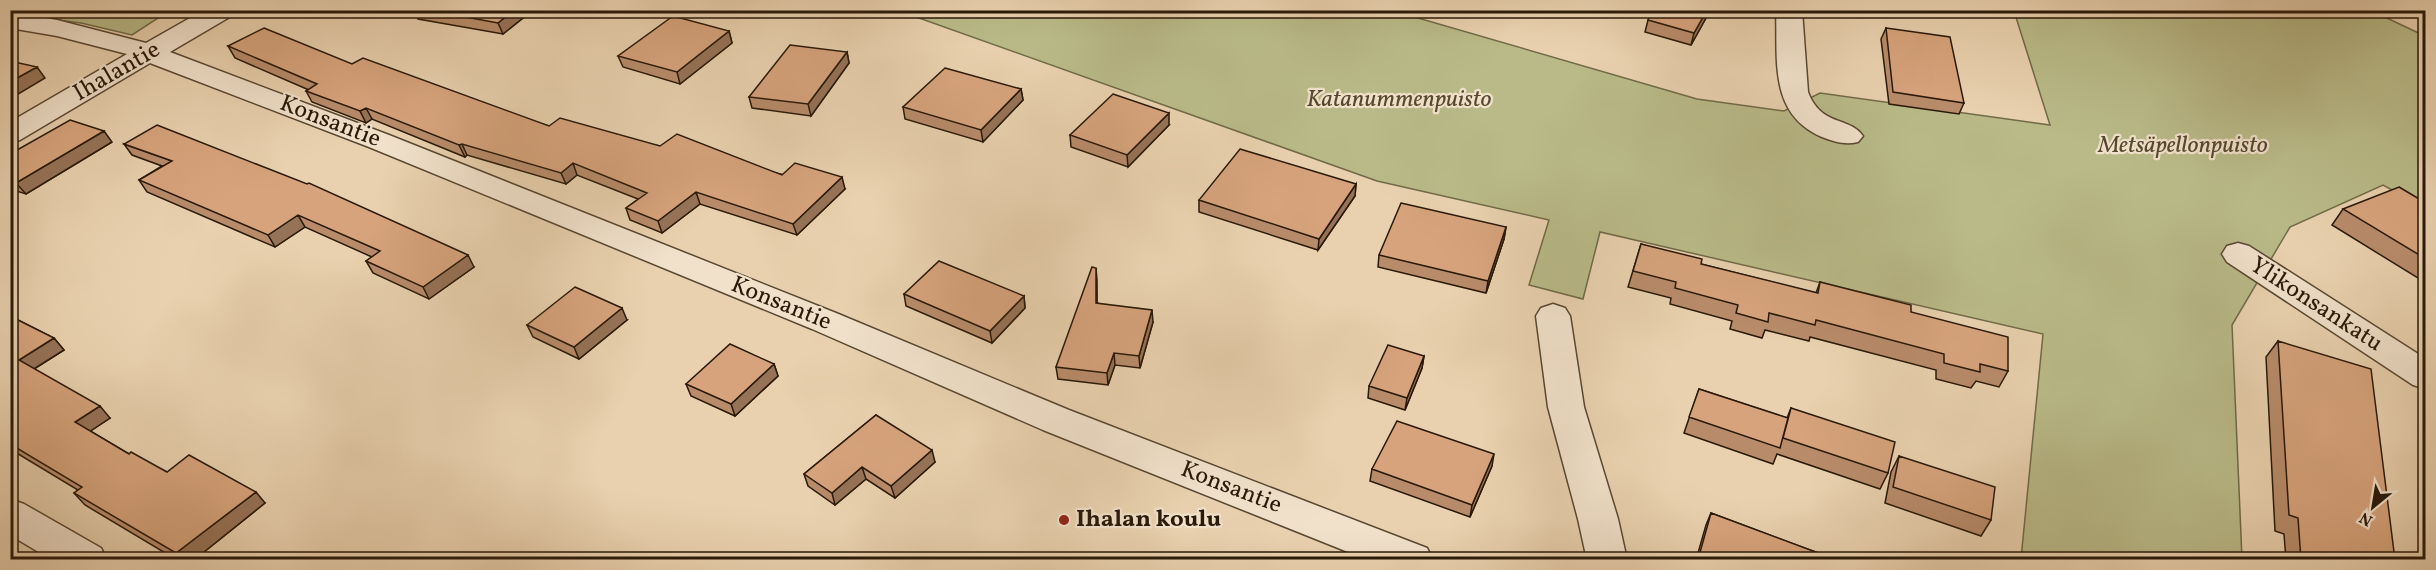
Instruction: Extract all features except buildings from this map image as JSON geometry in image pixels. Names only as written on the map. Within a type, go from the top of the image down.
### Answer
[{"type":"street","name":"Ihalantie","points":[[10,134],[147,52],[224,10]]},
{"type":"street","points":[[1789,10],[1794,92],[1797,104],[1809,118],[1828,129],[1848,136]]},
{"type":"street","name":"Konsantie","points":[[10,20],[57,28],[147,52],[528,200],[824,321],[1056,420],[1413,560]]},
{"type":"street","name":"Ylikonsankatu","points":[[2238,254],[2426,376]]},
{"type":"street","points":[[1553,316],[1566,407],[1598,519],[1607,560]]},
{"type":"street","points":[[10,515],[87,560]]},
{"type":"green space","points":[[10,11],[169,11],[132,35],[81,23],[11,14]]},
{"type":"green space","name":"Metsäpellonpuisto","points":[[885,11],[1394,11],[1697,99],[1784,111],[1820,93],[2050,125],[2014,11],[2372,11],[2425,36],[2425,208],[2383,185],[2290,227],[2232,325],[2242,559],[2021,559],[2043,334],[1600,232],[1583,299],[1529,285],[1549,220],[1377,181],[905,13]]},
{"type":"place","name":"Ihalan koulu","points":[[1064,520]]},
{"type":"park label","name":"Katanummenpuisto","points":[[1399,100]]}]
